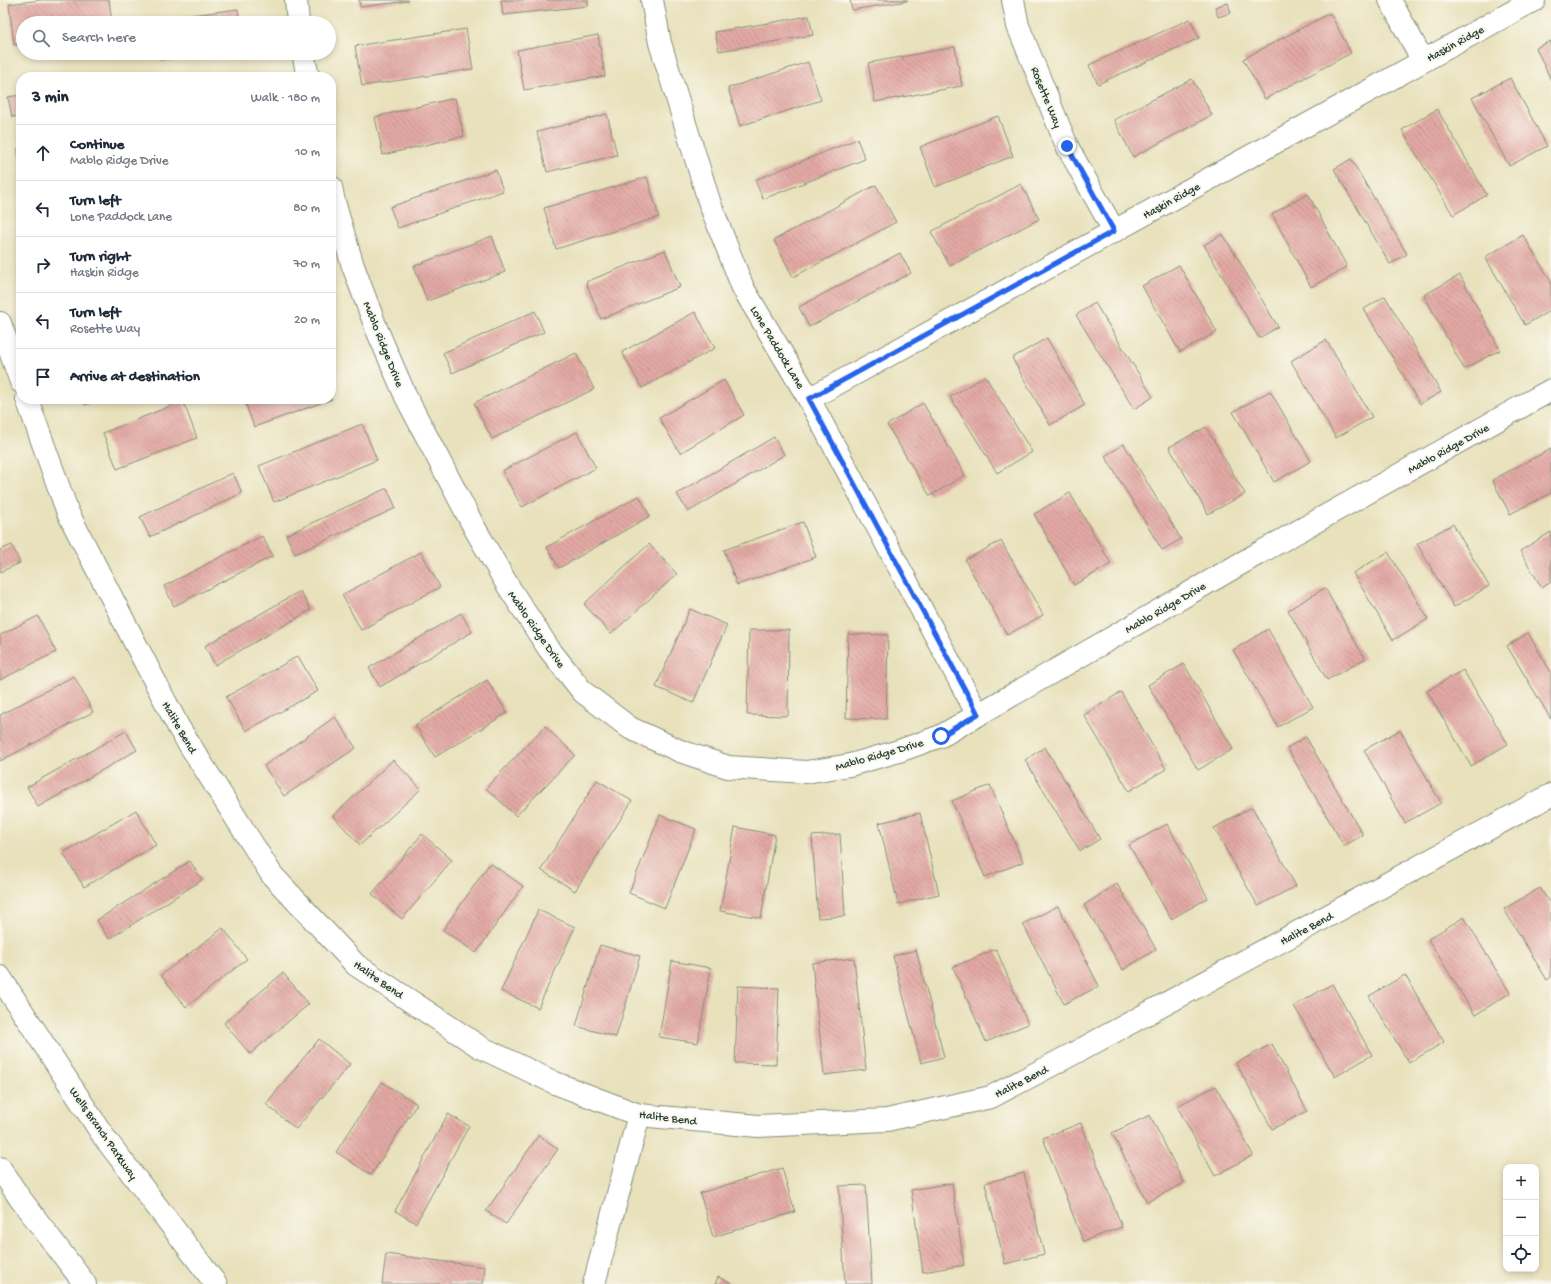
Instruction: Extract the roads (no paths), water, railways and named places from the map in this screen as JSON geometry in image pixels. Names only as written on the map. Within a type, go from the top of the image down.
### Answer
[{"type":"street","points":[[296,0],[297,16]]},
{"type":"street","name":"Lone Paddock Lane","points":[[652,0],[660,43],[710,204],[744,288],[809,399],[978,714]]},
{"type":"street","name":"Rosette Way","points":[[1013,0],[1018,26],[1067,146],[1114,231]]},
{"type":"street","points":[[1390,0],[1423,61]]},
{"type":"street","name":"Haskin Ridge","points":[[809,399],[1534,0]]},
{"type":"street","points":[[305,60],[307,72]]},
{"type":"street","name":"Mablo Ridge Drive","points":[[336,205],[353,266],[377,330],[406,397],[474,527],[508,586],[548,650],[583,692],[630,728],[680,751],[728,767],[806,772],[850,765],[899,751],[941,736],[1254,556],[1551,390]]},
{"type":"street","points":[[0,323],[16,368]]},
{"type":"street","name":"Halite Bend","points":[[29,404],[68,513],[179,728],[272,875],[356,965],[480,1047],[555,1083],[639,1115],[758,1126],[887,1120],[991,1097],[1551,795]]},
{"type":"street","name":"Wells Branch Parkway","points":[[0,978],[104,1137],[216,1284]]},
{"type":"street","points":[[594,1284],[639,1115]]},
{"type":"street","points":[[0,1168],[19,1197],[85,1284]]}]
